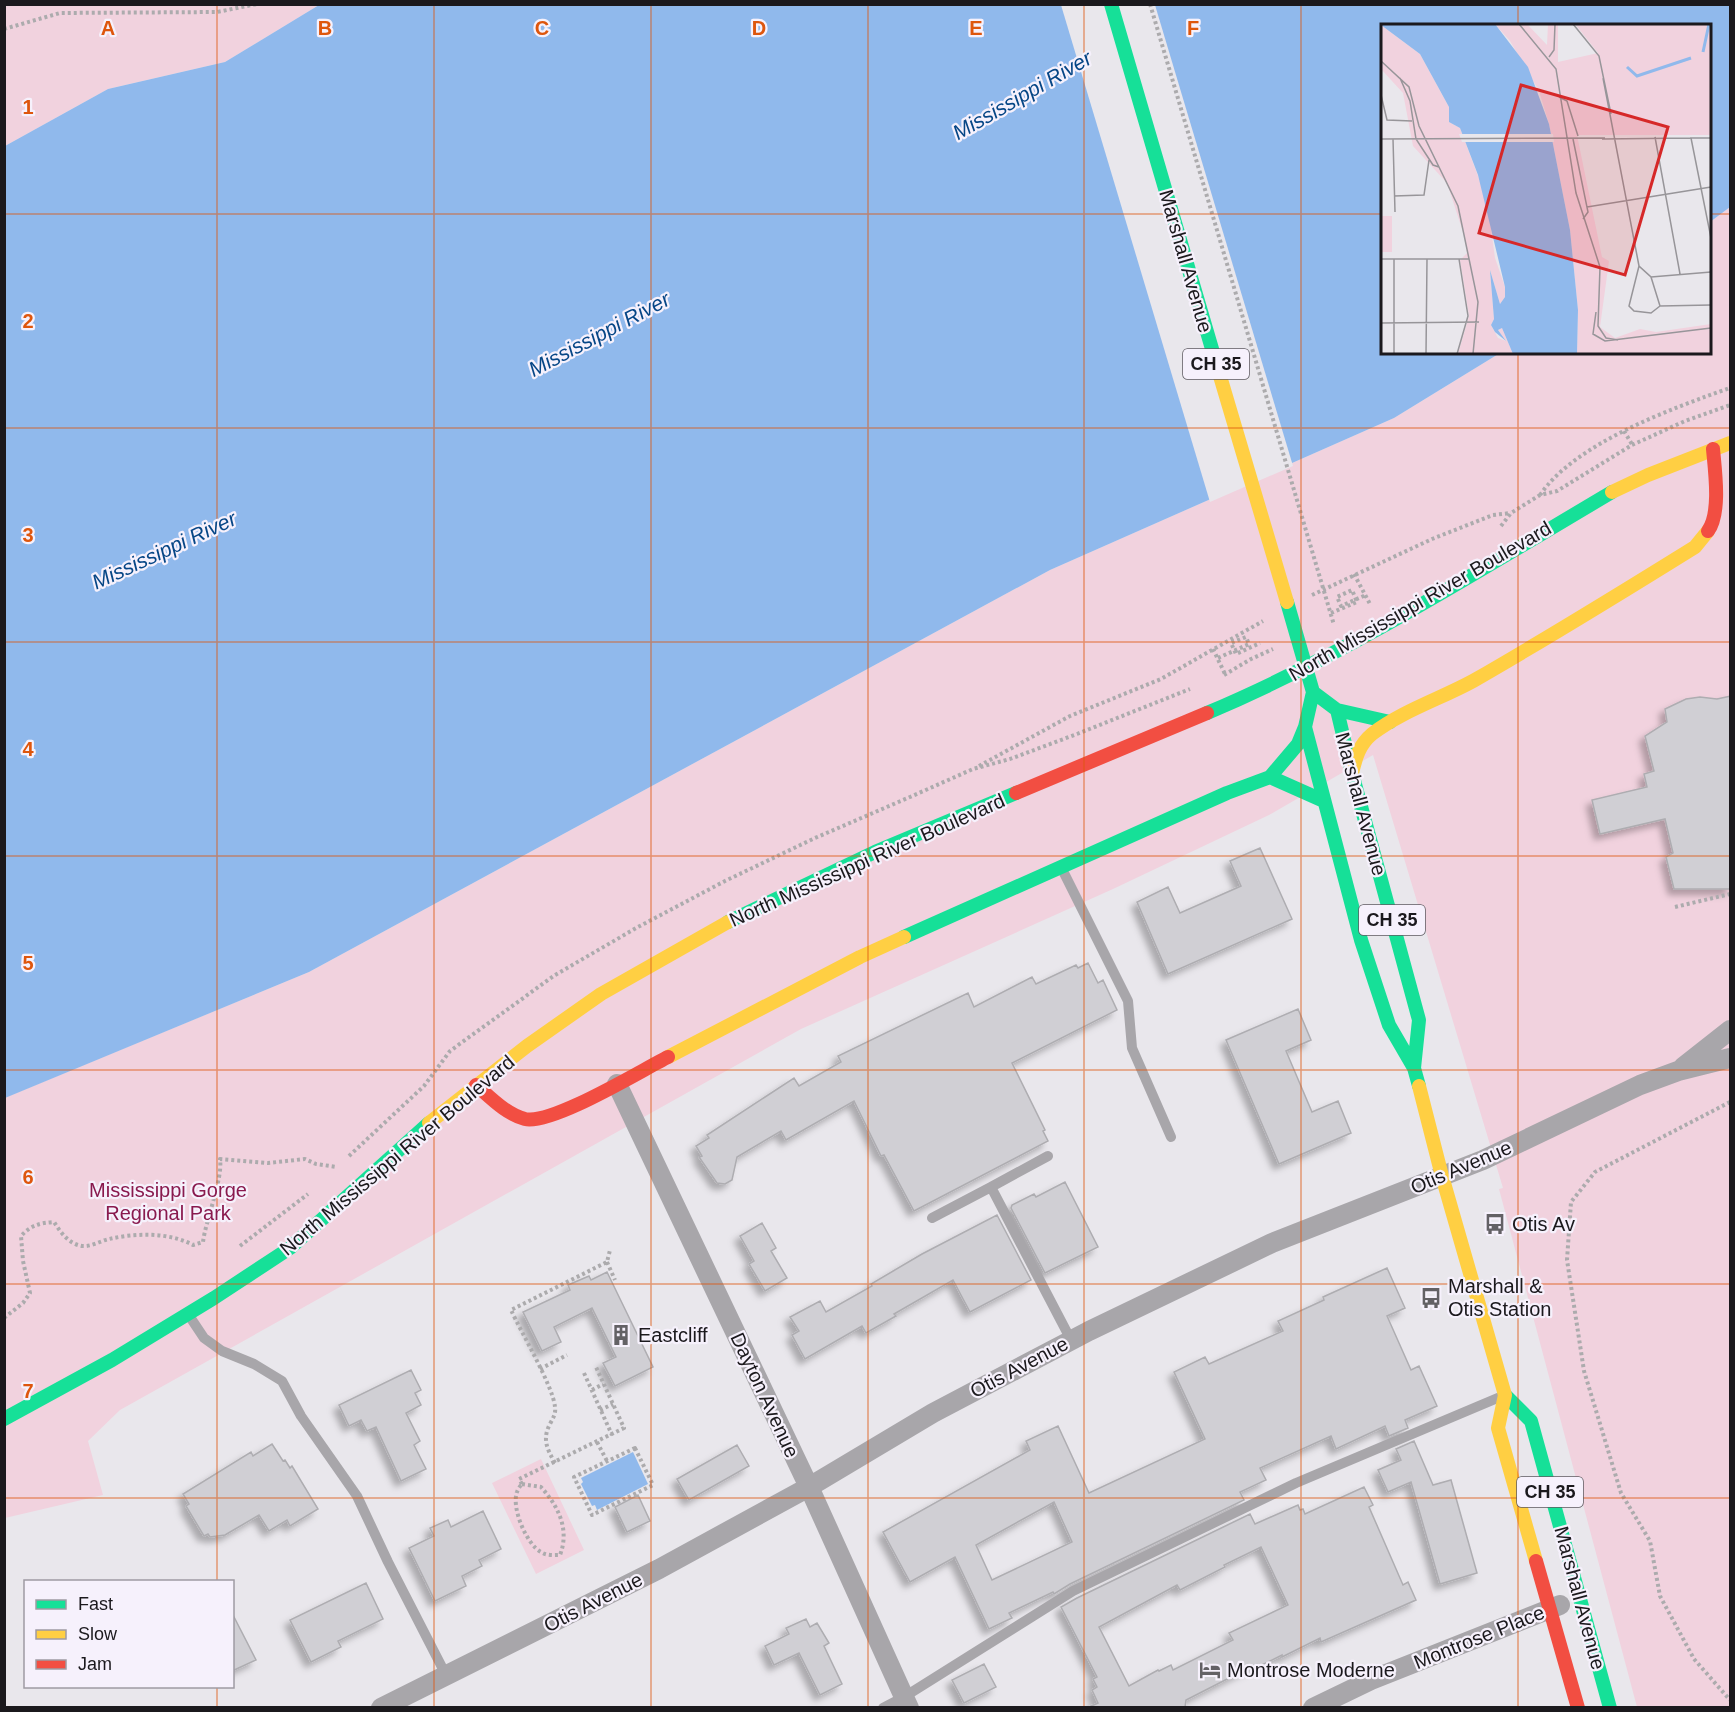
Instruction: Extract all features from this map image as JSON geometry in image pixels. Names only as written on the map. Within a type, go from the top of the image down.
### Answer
[{"type":"street","name":"Marshall Avenue","points":[[1111,4],[1313,692],[1305,727],[1324,801],[1361,940],[1389,1025],[1414,1068],[1442,1176],[1505,1395],[1498,1428],[1548,1609],[1578,1707]]},
{"type":"street","name":"North Mississippi River Boulevard","points":[[4,1419],[112,1360],[290,1248],[444,1110],[600,994],[732,920],[875,852],[1257,692],[1366,637],[1493,560],[1614,491],[1648,475],[1731,443]]},
{"type":"street","points":[[1352,773],[1358,749],[1371,735],[1390,722],[1465,685],[1553,635],[1695,547],[1713,524],[1716,489],[1713,449]]},
{"type":"street","name":"Marshall Avenue","points":[[1313,692],[1337,710],[1419,1020],[1414,1068]]},
{"type":"street","points":[[1337,710],[1390,722]]},
{"type":"street","points":[[476,1085],[510,1113],[525,1119],[538,1120],[568,1109],[860,957],[1060,866],[1227,793],[1270,777],[1298,744],[1305,727]]},
{"type":"street","points":[[1270,777],[1324,801]]},
{"type":"street","name":"Otis Avenue","points":[[1678,1071],[1731,1030]]},
{"type":"street","name":"Otis Avenue","points":[[381,1707],[659,1569],[809,1487],[933,1413],[1071,1340],[1272,1243],[1483,1160],[1640,1085],[1678,1071],[1731,1058]]},
{"type":"street","name":"Dayton Avenue","points":[[617,1084],[809,1487],[906,1702]]},
{"type":"street","name":"Marshall Avenue","points":[[1505,1395],[1532,1421],[1610,1707]]},
{"type":"street","name":"Montrose Place","points":[[1313,1707],[1371,1680],[1548,1609],[1580,1599]]},
{"type":"lane","points":[[1060,866],[1128,1001],[1132,1048],[1171,1137]]},
{"type":"lane","points":[[932,1218],[1048,1156]]},
{"type":"lane","points":[[991,1187],[1071,1340]]},
{"type":"lane","points":[[188,1314],[204,1338],[222,1351],[254,1364],[282,1381],[301,1416],[357,1496],[446,1675]]},
{"type":"lane","points":[[883,1707],[906,1702],[1073,1591],[1296,1483],[1505,1395]]},
{"type":"path","points":[[4,29],[60,13],[218,12],[257,4]]},
{"type":"path","points":[[1150,4],[1337,636]]},
{"type":"path","points":[[1540,495],[1549,481],[1570,464],[1624,431],[1679,406],[1731,388]]},
{"type":"path","points":[[1491,532],[1501,526],[1511,513],[1540,495],[1557,491],[1632,445],[1685,421],[1731,405]]},
{"type":"path","points":[[1624,431],[1632,445]]},
{"type":"path","points":[[1311,595],[1354,574],[1493,515],[1511,513]]},
{"type":"path","points":[[1354,574],[1370,604]]},
{"type":"path","points":[[1331,613],[1357,603],[1354,596],[1352,590],[1337,597],[1341,606],[1349,602],[1358,599],[1366,595]]},
{"type":"path","points":[[1362,609],[1380,598]]},
{"type":"path","points":[[974,769],[1008,748],[1070,716],[1161,679],[1272,616]]},
{"type":"path","points":[[1324,628],[1335,623]]},
{"type":"path","points":[[1218,658],[1228,653],[1239,649],[1249,645],[1246,637],[1231,643],[1236,654],[1260,643]]},
{"type":"path","points":[[1215,679],[1282,645]]},
{"type":"path","points":[[1213,650],[1225,674]]},
{"type":"path","points":[[346,1159],[424,1086],[450,1051],[555,975],[725,881],[815,838],[974,769],[1010,759],[1194,687]]},
{"type":"path","points":[[1675,907],[1731,894]]},
{"type":"path","points":[[1731,1102],[1595,1172],[1570,1202],[1567,1260],[1584,1371],[1621,1493],[1650,1541],[1660,1596],[1694,1659],[1731,1700]]},
{"type":"path","points":[[4,1318],[23,1303],[30,1293],[23,1261],[21,1236],[28,1228],[40,1223],[54,1222],[64,1237],[80,1246],[124,1236],[155,1235],[181,1238],[192,1245],[203,1242],[221,1168],[220,1160],[268,1163],[305,1159],[316,1164],[337,1167],[330,1174]]},
{"type":"path","points":[[232,1252],[317,1186]]},
{"type":"path","points":[[610,1250],[607,1262],[615,1280]]},
{"type":"path","points":[[555,1463],[545,1442],[546,1431],[554,1416],[555,1407],[540,1369],[511,1310],[607,1262]]},
{"type":"path","points":[[540,1369],[567,1355]]},
{"type":"path","points":[[522,1484],[519,1479],[624,1428],[596,1367]]},
{"type":"path","points":[[584,1373],[612,1435]]},
{"type":"path","points":[[591,1390],[603,1384]]},
{"type":"path","points":[[600,1410],[613,1404]]},
{"type":"path","points":[[597,1442],[607,1461]]},
{"type":"path","points":[[635,1448],[653,1485],[592,1515],[574,1477],[607,1461],[635,1448]]},
{"type":"path","points":[[522,1484],[541,1487],[559,1511],[564,1535],[560,1555],[540,1552],[525,1532],[515,1503],[516,1492],[522,1484]]},
{"type":"green space","points":[[5,5],[319,5],[225,62],[108,89],[5,146]]},
{"type":"green space","name":"Mississippi Gorge Regional Park","points":[[1730,207],[1730,1707],[1637,1707],[1499,1189],[1503,1188],[1373,755],[1269,815],[1113,889],[801,1029],[120,1410],[88,1441],[103,1495],[5,1518],[4,1098],[309,972],[1050,570],[1394,418],[1498,354],[1711,354],[1711,221]]},
{"type":"green space","points":[[541,1459],[584,1550],[536,1574],[492,1483]]},
{"type":"water","name":"Mississippi River","points":[[319,5],[1730,5],[1730,207],[1711,221],[1711,24],[1381,24],[1381,354],[1498,354],[1394,418],[1050,570],[309,972],[5,1098],[5,146],[108,89],[225,62]]},
{"type":"water","points":[[633,1452],[648,1484],[597,1510],[595,1505],[592,1506],[581,1484],[583,1482],[581,1478]]},
{"type":"pier","points":[[1061,5],[1155,5],[1293,466],[1210,502]]},
{"type":"building","points":[[1731,696],[1731,889],[1674,889],[1666,857],[1673,853],[1665,819],[1600,834],[1592,800],[1647,787],[1644,774],[1654,771],[1645,736],[1667,722],[1665,709],[1686,699],[1700,697],[1717,699]]},
{"type":"building","points":[[1260,848],[1292,919],[1168,974],[1137,902],[1168,887],[1180,913],[1241,886],[1230,861]]},
{"type":"building","points":[[1088,963],[1098,983],[1103,980],[1117,1010],[1012,1063],[1045,1130],[1043,1131],[1048,1141],[914,1211],[884,1155],[881,1156],[854,1101],[786,1140],[781,1131],[737,1157],[732,1180],[725,1184],[717,1183],[699,1157],[702,1156],[696,1146],[709,1138],[707,1135],[794,1078],[799,1086],[841,1062],[838,1056],[968,993],[974,1007],[1032,977],[1036,984],[1076,965],[1078,968]]},
{"type":"building","points":[[1298,1009],[1311,1040],[1286,1051],[1312,1112],[1338,1101],[1351,1133],[1279,1164],[1226,1040]]},
{"type":"building","points":[[1065,1182],[1098,1247],[1045,1273],[1011,1208],[1012,1205],[1034,1194],[1036,1197]]},
{"type":"building","points":[[997,1215],[1031,1280],[970,1312],[953,1280],[866,1333],[862,1326],[805,1359],[792,1335],[799,1331],[790,1317],[820,1301],[826,1312],[922,1254]]},
{"type":"building","points":[[762,1223],[776,1248],[771,1251],[787,1278],[765,1291],[749,1264],[754,1261],[740,1236]]},
{"type":"building","points":[[1387,1268],[1405,1308],[1387,1316],[1411,1370],[1419,1366],[1437,1406],[1405,1420],[1408,1428],[1389,1436],[1385,1426],[1336,1449],[1331,1436],[1260,1468],[1266,1480],[1240,1492],[1244,1500],[1070,1584],[1054,1594],[1053,1592],[1009,1613],[1012,1618],[989,1629],[955,1557],[910,1582],[883,1532],[1030,1450],[1026,1441],[1058,1426],[1089,1493],[1205,1439],[1174,1372],[1205,1357],[1209,1364],[1283,1331],[1278,1321],[1324,1300],[1323,1297]],"holes":[[[1054,1502],[1072,1542],[992,1580],[976,1545]]]},
{"type":"building","name":"Eastcliff","points":[[607,1272],[653,1367],[615,1386],[603,1363],[616,1357],[592,1308],[554,1327],[561,1342],[542,1351],[523,1312],[570,1290],[568,1285],[589,1276],[591,1280]]},
{"type":"building","points":[[411,1370],[421,1390],[415,1393],[421,1405],[406,1413],[420,1441],[414,1445],[426,1469],[401,1481],[376,1427],[367,1431],[361,1420],[349,1426],[339,1405]]},
{"type":"building","points":[[1414,1441],[1433,1485],[1451,1480],[1477,1573],[1440,1584],[1411,1482],[1388,1492],[1378,1470],[1401,1460],[1396,1449]]},
{"type":"building","points":[[272,1444],[283,1461],[285,1460],[290,1468],[292,1466],[318,1509],[290,1526],[287,1520],[269,1531],[259,1515],[225,1535],[210,1537],[208,1534],[204,1536],[186,1506],[189,1504],[183,1494],[251,1452],[253,1456]]},
{"type":"building","points":[[737,1445],[749,1466],[689,1500],[677,1479]]},
{"type":"building","points":[[1364,1487],[1373,1505],[1369,1507],[1403,1585],[1408,1582],[1416,1600],[1321,1642],[1320,1638],[1258,1667],[1257,1664],[1186,1700],[1185,1707],[1089,1707],[1098,1703],[1092,1690],[1097,1687],[1093,1679],[1097,1677],[1061,1607],[1250,1514],[1255,1524],[1298,1505],[1305,1514]],"holes":[[[1261,1547],[1288,1605],[1229,1633],[1233,1640],[1173,1670],[1171,1665],[1129,1686],[1099,1627],[1177,1585],[1180,1590]]]},
{"type":"building","points":[[638,1495],[650,1521],[627,1532],[615,1507]]},
{"type":"building","points":[[483,1511],[501,1549],[479,1560],[482,1566],[462,1576],[466,1586],[435,1601],[409,1548],[434,1536],[430,1528],[448,1520],[451,1527]]},
{"type":"building","points":[[366,1583],[383,1619],[338,1641],[341,1647],[311,1662],[290,1620]]},
{"type":"building","points":[[234,1617],[256,1660],[234,1670]]},
{"type":"building","points":[[806,1619],[810,1627],[817,1623],[829,1643],[824,1646],[842,1684],[820,1695],[799,1653],[774,1665],[765,1646],[789,1634],[786,1628]]},
{"type":"building","points":[[984,1664],[996,1687],[964,1703],[952,1680]]},
{"type":"traffic: fast","points":[[1111,4],[1217,366]]},
{"type":"traffic: fast","points":[[1207,713],[1312,664],[1363,637],[1612,492]]},
{"type":"traffic: fast","points":[[1287,602],[1313,692],[1305,727],[1361,940],[1389,1025],[1414,1068],[1419,1086]]},
{"type":"traffic: fast","points":[[1313,692],[1337,710],[1419,1020],[1414,1068]]},
{"type":"traffic: fast","points":[[1337,710],[1390,722]]},
{"type":"traffic: fast","points":[[904,937],[1227,793],[1270,777],[1298,744],[1305,727]]},
{"type":"traffic: fast","points":[[1270,777],[1324,801]]},
{"type":"traffic: fast","points":[[728,922],[875,852],[1016,793]]},
{"type":"traffic: fast","points":[[4,1419],[112,1360],[214,1298],[290,1248],[429,1123]]},
{"type":"traffic: fast","points":[[1505,1395],[1531,1421],[1610,1708]]},
{"type":"traffic: slow","points":[[1217,366],[1287,602]]},
{"type":"traffic: slow","points":[[1612,492],[1648,475],[1730,443]]},
{"type":"traffic: slow","points":[[1352,773],[1361,747],[1372,734],[1408,712],[1473,681],[1557,632],[1695,547],[1708,531]]},
{"type":"traffic: slow","points":[[429,1123],[527,1046],[601,994],[728,922]]},
{"type":"traffic: slow","points":[[668,1057],[860,957],[904,937]]},
{"type":"traffic: slow","points":[[1419,1086],[1442,1176],[1505,1395],[1498,1428],[1536,1561]]},
{"type":"traffic: jam","points":[[1708,531],[1715,514],[1716,503],[1713,449]]},
{"type":"traffic: jam","points":[[1016,793],[1207,713]]},
{"type":"traffic: jam","points":[[476,1085],[499,1105],[518,1117],[538,1119],[575,1106],[668,1057]]},
{"type":"traffic: jam","points":[[1536,1561],[1578,1708]]},
{"type":"place","name":"Otis Av","points":[[1495,1224]]},
{"type":"place","name":"Marshall & Otis Station","points":[[1431,1298]]},
{"type":"place","name":"Eastcliff","points":[[621,1335]]},
{"type":"place","name":"Montrose Moderne","points":[[1210,1670]]}]
